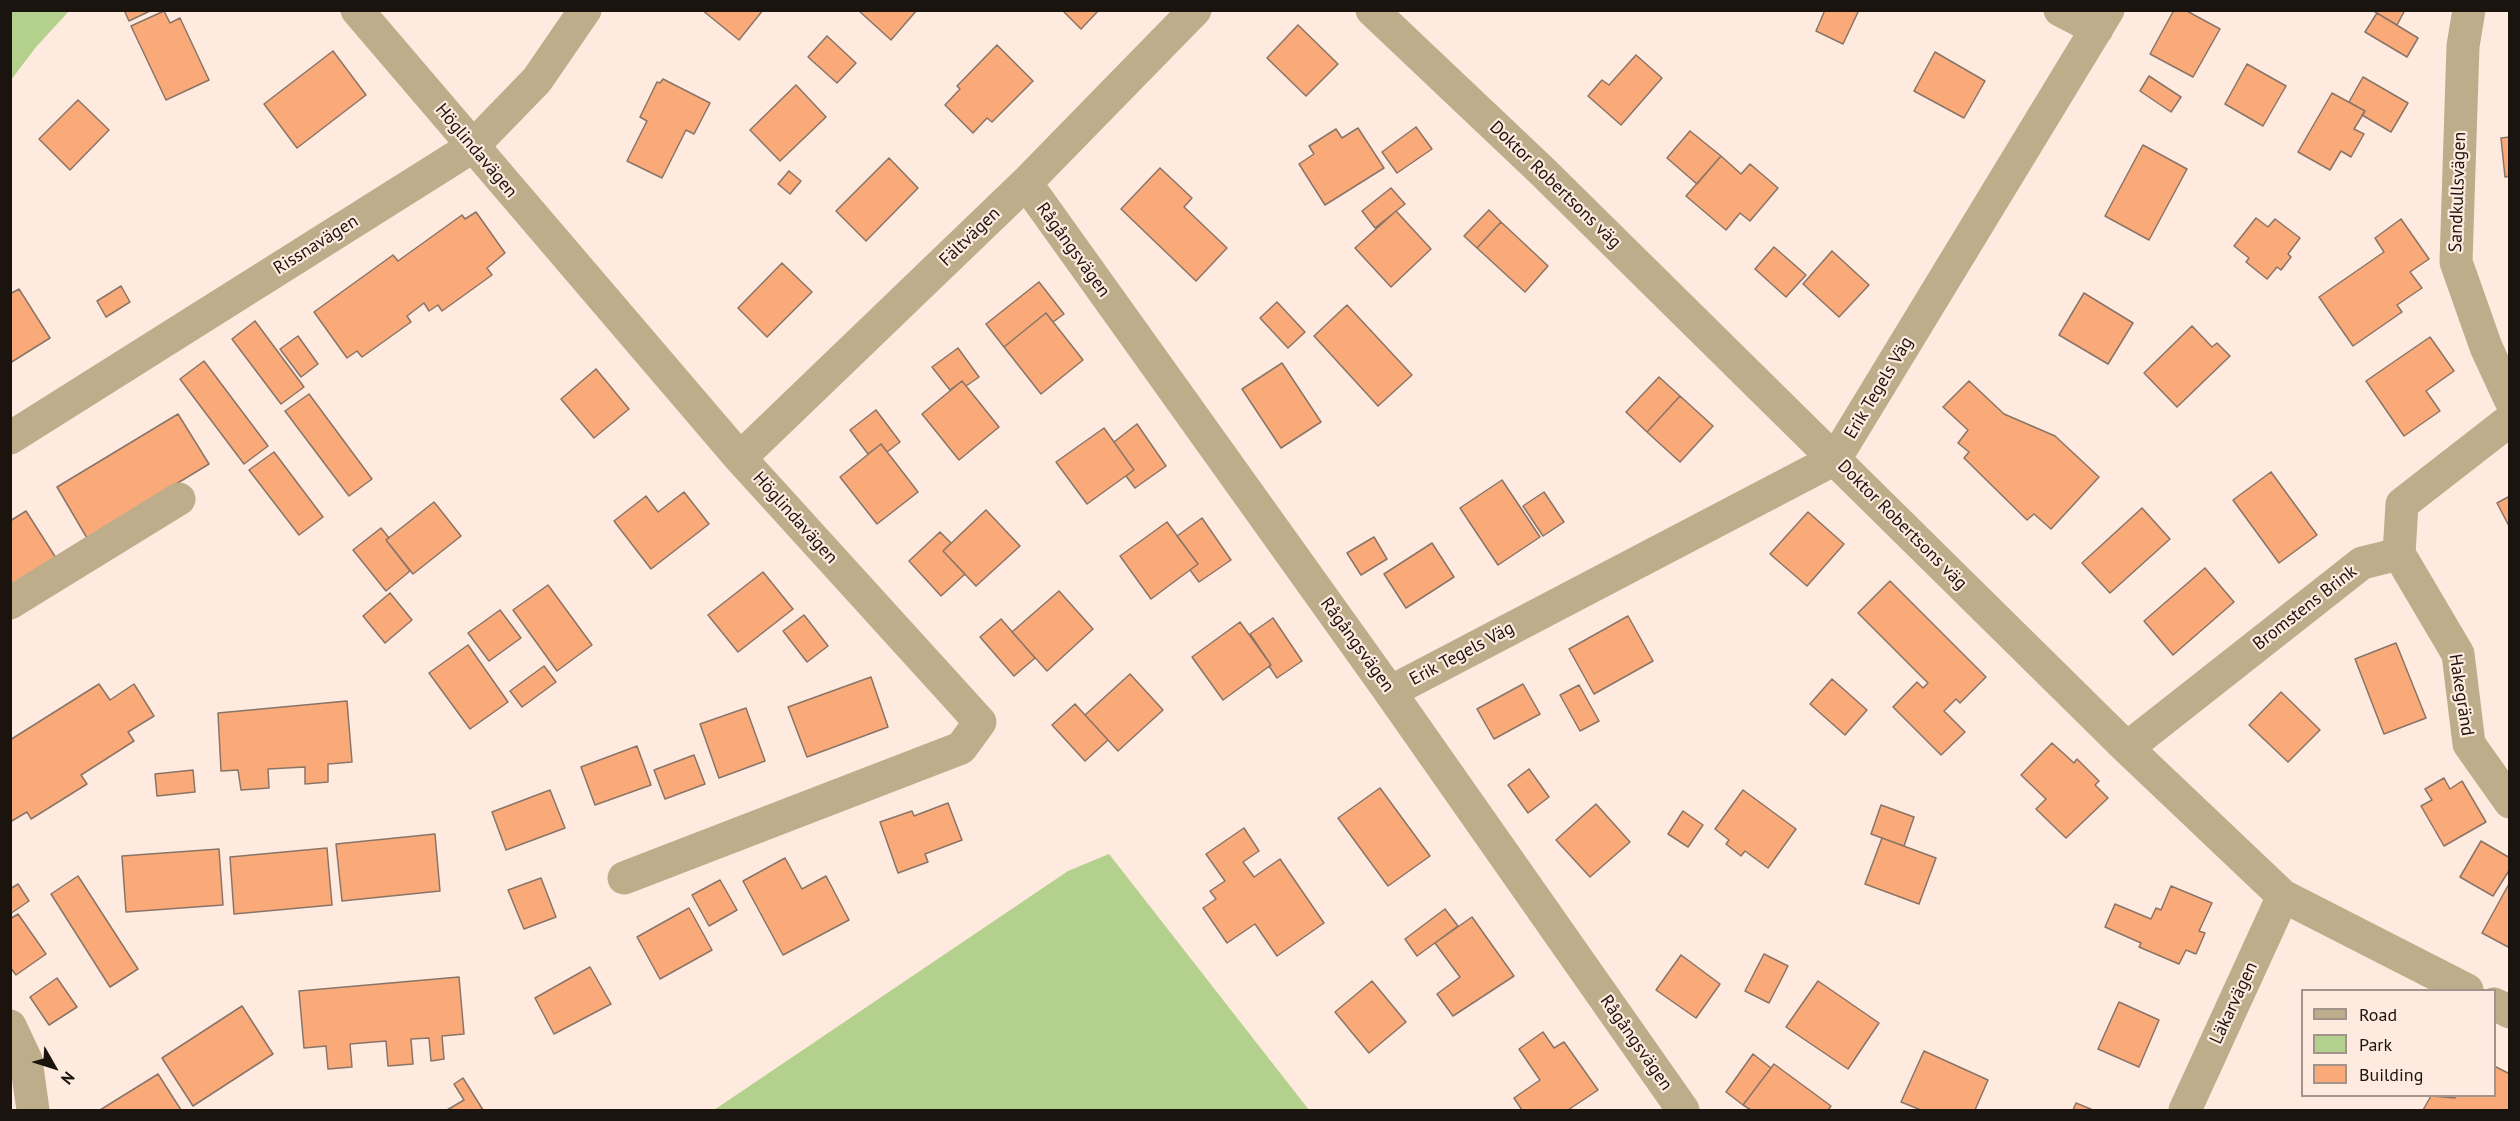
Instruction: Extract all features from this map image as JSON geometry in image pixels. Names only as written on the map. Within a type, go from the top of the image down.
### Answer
[{"type":"street","name":"Höglindavägen","points":[[357,10],[740,458],[980,722],[961,748],[624,878]]},
{"type":"street","name":"Rissnavägen","points":[[10,438],[472,147],[537,80],[585,10]]},
{"type":"street","name":"Fältvägen","points":[[740,458],[1026,183],[1195,10]]},
{"type":"street","name":"Doktor Robertsons väg","points":[[1372,10],[1542,171],[2127,748],[2283,896],[2465,989]]},
{"type":"street","points":[[2060,10],[2102,20]]},
{"type":"street","name":"Sandkullsvägen","points":[[2469,10],[2463,46],[2456,261],[2486,347],[2510,399]]},
{"type":"street","name":"Erik Tegels Väg","points":[[1390,692],[1835,459],[2102,20]]},
{"type":"street","name":"Rågångsvägen","points":[[1026,183],[1390,692],[1683,1110]]},
{"type":"street","points":[[2399,554],[2402,504],[2510,420]]},
{"type":"street","points":[[10,603],[178,499]]},
{"type":"street","name":"Bromstens Brink","points":[[2127,748],[2362,563],[2399,554]]},
{"type":"street","name":"Hakegränd","points":[[2399,554],[2458,654],[2469,744],[2510,802]]},
{"type":"street","name":"Läkarvägen","points":[[2185,1110],[2283,896]]},
{"type":"street","points":[[2496,1005],[2510,1012]]},
{"type":"street","points":[[10,1026],[26,1060],[33,1110]]},
{"type":"green space","points":[[11,10],[69,11],[36,47],[11,80]]},
{"type":"green space","points":[[1109,854],[1309,1110],[714,1110],[1068,871]]},
{"type":"building","points":[[124,10],[152,10],[129,21]]},
{"type":"building","points":[[702,10],[763,10],[739,40]]},
{"type":"building","points":[[858,10],[917,10],[891,40]]},
{"type":"building","points":[[1062,10],[1099,10],[1081,29]]},
{"type":"building","points":[[1825,10],[1859,10],[1843,44],[1816,31]]},
{"type":"building","points":[[2174,10],[2185,10],[2220,29],[2193,77],[2150,54]]},
{"type":"building","points":[[2372,10],[2405,10],[2397,25]]},
{"type":"building","points":[[164,11],[170,23],[180,18],[209,80],[166,100],[131,26]]},
{"type":"building","points":[[2377,13],[2418,38],[2407,57],[2365,32]]},
{"type":"building","points":[[1298,25],[1338,64],[1306,96],[1267,58]]},
{"type":"building","points":[[827,36],[856,63],[837,83],[808,57]]},
{"type":"building","points":[[997,45],[1033,81],[992,122],[987,118],[973,133],[945,105],[960,89],[957,86]]},
{"type":"building","points":[[333,51],[366,95],[297,148],[264,104]]},
{"type":"building","points":[[1935,52],[1985,81],[1964,118],[1914,91]]},
{"type":"building","points":[[1636,55],[1662,78],[1621,125],[1588,96],[1602,80],[1609,85]]},
{"type":"building","points":[[2247,64],[2286,86],[2263,126],[2225,104]]},
{"type":"building","points":[[2149,76],[2181,97],[2171,112],[2140,91]]},
{"type":"building","points":[[2363,77],[2408,103],[2391,132],[2362,115],[2365,111],[2349,102]]},
{"type":"building","points":[[663,79],[710,103],[694,134],[686,130],[662,178],[627,161],[647,121],[640,117],[657,82],[660,83]]},
{"type":"building","points":[[796,85],[826,117],[780,161],[750,130]]},
{"type":"building","points":[[2332,93],[2365,111],[2354,129],[2364,134],[2351,157],[2341,151],[2330,170],[2298,152]]},
{"type":"building","points":[[78,100],[109,130],[70,170],[39,139]]},
{"type":"building","points":[[1416,127],[1432,149],[1397,173],[1382,152]]},
{"type":"building","points":[[1358,128],[1384,168],[1325,205],[1299,164],[1314,154],[1309,146],[1336,129],[1342,138]]},
{"type":"building","points":[[1690,131],[1721,156],[1697,184],[1667,158]]},
{"type":"building","points":[[2510,137],[2510,176],[2505,177],[2501,138]]},
{"type":"building","points":[[2143,145],[2187,169],[2149,240],[2105,216]]},
{"type":"building","points":[[1721,156],[1741,174],[1750,164],[1778,188],[1750,221],[1740,213],[1726,230],[1686,196]]},
{"type":"building","points":[[889,158],[918,188],[866,241],[836,211]]},
{"type":"building","points":[[1160,168],[1192,198],[1184,207],[1227,248],[1196,281],[1121,209]]},
{"type":"building","points":[[789,171],[801,181],[790,194],[778,184]]},
{"type":"building","points":[[1391,188],[1405,204],[1375,228],[1362,211]]},
{"type":"building","points":[[1489,210],[1501,222],[1477,248],[1464,236]]},
{"type":"building","points":[[1396,211],[1431,249],[1391,287],[1355,248]]},
{"type":"building","points":[[476,212],[505,253],[487,268],[492,275],[442,311],[438,305],[429,311],[424,303],[407,316],[411,322],[362,357],[357,351],[347,358],[314,312],[393,255],[398,261],[462,215],[465,219]]},
{"type":"building","points":[[2256,218],[2268,227],[2275,219],[2300,238],[2288,254],[2291,257],[2281,270],[2277,267],[2267,279],[2246,262],[2249,258],[2234,246]]},
{"type":"building","points":[[2401,219],[2429,259],[2410,272],[2422,288],[2397,305],[2402,312],[2353,346],[2319,297],[2384,252],[2375,238]]},
{"type":"building","points":[[1501,222],[1548,266],[1525,292],[1477,248]]},
{"type":"building","points":[[1774,247],[1806,275],[1786,297],[1755,269]]},
{"type":"building","points":[[1832,251],[1869,285],[1839,317],[1803,284]]},
{"type":"building","points":[[782,263],[812,292],[767,337],[738,308]]},
{"type":"building","points":[[1039,282],[1064,314],[1053,322],[1046,313],[1004,347],[986,324]]},
{"type":"building","points":[[121,286],[130,302],[106,317],[97,301]]},
{"type":"building","points":[[19,289],[50,338],[10,363],[10,294]]},
{"type":"building","points":[[2084,293],[2133,323],[2108,364],[2059,335]]},
{"type":"building","points":[[1277,302],[1305,332],[1288,348],[1260,318]]},
{"type":"building","points":[[1347,305],[1412,375],[1378,406],[1314,336]]},
{"type":"building","points":[[1046,313],[1083,360],[1041,394],[1004,347]]},
{"type":"building","points":[[255,321],[304,387],[281,404],[232,339]]},
{"type":"building","points":[[2192,326],[2212,347],[2217,343],[2230,356],[2177,407],[2144,373]]},
{"type":"building","points":[[298,336],[318,364],[301,377],[280,349]]},
{"type":"building","points":[[2430,337],[2454,371],[2426,391],[2440,411],[2404,436],[2366,381]]},
{"type":"building","points":[[958,348],[979,377],[966,386],[962,381],[950,390],[932,367]]},
{"type":"building","points":[[204,361],[268,446],[244,464],[180,379]]},
{"type":"building","points":[[1282,363],[1321,422],[1281,448],[1242,389]]},
{"type":"building","points":[[596,369],[629,409],[594,438],[561,399]]},
{"type":"building","points":[[1659,377],[1680,396],[1647,432],[1626,412]]},
{"type":"building","points":[[962,381],[999,427],[959,460],[922,414]]},
{"type":"building","points":[[1969,381],[2004,414],[2055,436],[2099,477],[2051,529],[2034,514],[2027,520],[1964,458],[1969,452],[1958,443],[1968,430],[1943,407]]},
{"type":"building","points":[[309,394],[372,479],[349,496],[285,411]]},
{"type":"building","points":[[1680,396],[1713,426],[1680,462],[1647,432]]},
{"type":"building","points":[[876,410],[900,442],[887,452],[881,444],[868,454],[850,430]]},
{"type":"building","points":[[178,414],[209,464],[87,538],[57,487]]},
{"type":"building","points":[[1137,424],[1166,466],[1135,488],[1126,476],[1134,470],[1114,442]]},
{"type":"building","points":[[1104,428],[1134,470],[1087,504],[1056,462]]},
{"type":"building","points":[[881,444],[918,492],[877,524],[840,477]]},
{"type":"building","points":[[274,452],[323,517],[299,535],[249,470]]},
{"type":"building","points":[[2271,472],[2317,535],[2279,563],[2233,500]]},
{"type":"building","points":[[1502,480],[1540,537],[1498,565],[1460,508]]},
{"type":"building","points":[[684,492],[709,524],[651,569],[614,521],[646,496],[658,512]]},
{"type":"building","points":[[1544,492],[1564,522],[1543,536],[1523,506]]},
{"type":"building","points":[[2510,496],[2510,528],[2497,503]]},
{"type":"building","points":[[434,502],[461,536],[413,574],[386,540]]},
{"type":"building","points":[[2142,508],[2170,539],[2110,593],[2082,563]]},
{"type":"building","points":[[986,510],[1020,546],[976,586],[943,551]]},
{"type":"building","points":[[26,511],[56,558],[10,587],[10,521]]},
{"type":"building","points":[[1808,512],[1844,544],[1807,586],[1770,554]]},
{"type":"building","points":[[1202,518],[1231,560],[1199,582],[1190,570],[1198,564],[1177,536]]},
{"type":"building","points":[[1167,522],[1198,564],[1151,599],[1120,556]]},
{"type":"building","points":[[381,528],[389,538],[386,540],[410,571],[386,591],[353,550]]},
{"type":"building","points":[[940,532],[951,543],[943,551],[965,574],[941,596],[909,561]]},
{"type":"building","points":[[1374,537],[1387,559],[1361,575],[1347,553]]},
{"type":"building","points":[[1432,543],[1454,577],[1406,608],[1384,574]]},
{"type":"building","points":[[2205,568],[2234,602],[2173,655],[2144,621]]},
{"type":"building","points":[[763,572],[793,609],[738,652],[708,615]]},
{"type":"building","points":[[1890,581],[1986,677],[1960,703],[1956,699],[1944,711],[1965,732],[1941,755],[1893,707],[1917,682],[1923,688],[1928,683],[1858,613]]},
{"type":"building","points":[[548,585],[592,645],[557,671],[513,610]]},
{"type":"building","points":[[1059,591],[1093,629],[1047,671],[1012,632]]},
{"type":"building","points":[[390,593],[412,620],[385,643],[363,616]]},
{"type":"building","points":[[500,610],[521,638],[489,661],[468,633]]},
{"type":"building","points":[[804,615],[828,646],[807,662],[783,631]]},
{"type":"building","points":[[1628,616],[1653,661],[1594,694],[1569,649]]},
{"type":"building","points":[[1273,618],[1302,661],[1277,678],[1250,634]]},
{"type":"building","points":[[1001,619],[1035,658],[1014,676],[980,637]]},
{"type":"building","points":[[1240,622],[1271,665],[1223,700],[1192,657]]},
{"type":"building","points":[[2396,643],[2426,718],[2384,734],[2355,659]]},
{"type":"building","points":[[468,645],[508,702],[470,729],[429,673]]},
{"type":"building","points":[[544,666],[556,682],[522,707],[510,691]]},
{"type":"building","points":[[1130,674],[1163,710],[1118,751],[1085,715]]},
{"type":"building","points":[[871,677],[888,727],[807,757],[788,707]]},
{"type":"building","points":[[1832,679],[1867,710],[1845,735],[1810,704]]},
{"type":"building","points":[[99,684],[110,700],[134,684],[154,716],[128,732],[134,741],[81,775],[87,784],[31,819],[27,812],[10,822],[10,740]]},
{"type":"building","points":[[1523,684],[1540,714],[1494,739],[1477,709]]},
{"type":"building","points":[[1579,685],[1599,721],[1580,731],[1560,695]]},
{"type":"building","points":[[2281,692],[2320,730],[2288,762],[2249,725]]},
{"type":"building","points":[[347,701],[352,762],[328,764],[328,782],[305,784],[305,767],[268,769],[269,788],[241,790],[238,770],[221,771],[218,713]]},
{"type":"building","points":[[1075,704],[1108,740],[1085,761],[1052,725]]},
{"type":"building","points":[[746,708],[765,761],[719,778],[700,724]]},
{"type":"building","points":[[2052,743],[2074,763],[2077,759],[2099,781],[2095,785],[2108,798],[2066,838],[2036,809],[2046,799],[2021,775]]},
{"type":"building","points":[[637,746],[651,785],[595,805],[581,767]]},
{"type":"building","points":[[694,755],[705,784],[665,799],[654,770]]},
{"type":"building","points":[[1529,769],[1549,797],[1528,813],[1508,785]]},
{"type":"building","points":[[193,770],[195,792],[157,796],[155,774]]},
{"type":"building","points":[[2444,778],[2450,789],[2462,781],[2486,822],[2444,846],[2421,806],[2432,800],[2425,789]]},
{"type":"building","points":[[1380,788],[1430,856],[1388,886],[1338,818]]},
{"type":"building","points":[[550,790],[565,828],[506,850],[492,812]]},
{"type":"building","points":[[1743,790],[1796,829],[1768,868],[1745,851],[1741,856],[1726,844],[1729,840],[1715,829]]},
{"type":"building","points":[[948,803],[962,840],[925,854],[928,862],[898,873],[880,822],[912,811],[914,816]]},
{"type":"building","points":[[1596,804],[1630,842],[1590,877],[1556,840]]},
{"type":"building","points":[[1881,805],[1914,817],[1904,846],[1871,834]]},
{"type":"building","points":[[1683,811],[1703,825],[1688,847],[1668,834]]},
{"type":"building","points":[[1244,828],[1259,851],[1243,862],[1254,877],[1280,859],[1324,923],[1277,956],[1255,924],[1227,943],[1203,908],[1216,899],[1210,891],[1225,881],[1206,854]]},
{"type":"building","points":[[435,834],[440,891],[342,901],[336,844]]},
{"type":"building","points":[[1882,838],[1936,858],[1919,904],[1865,884]]},
{"type":"building","points":[[2481,841],[2510,858],[2510,869],[2493,896],[2460,877]]},
{"type":"building","points":[[327,848],[332,905],[234,914],[230,857]]},
{"type":"building","points":[[219,849],[223,905],[126,912],[122,856]]},
{"type":"building","points":[[785,858],[802,889],[826,876],[849,920],[783,955],[743,881]]},
{"type":"building","points":[[78,876],[138,969],[110,987],[51,894]]},
{"type":"building","points":[[541,878],[556,917],[524,929],[508,890]]},
{"type":"building","points":[[720,880],[737,910],[709,926],[692,895]]},
{"type":"building","points":[[2510,882],[2510,948],[2482,933]]},
{"type":"building","points":[[18,884],[29,901],[10,914],[10,889]]},
{"type":"building","points":[[2171,886],[2212,903],[2199,931],[2205,933],[2196,954],[2186,950],[2179,964],[2139,947],[2141,943],[2105,927],[2115,904],[2151,919],[2156,908],[2161,910]]},
{"type":"building","points":[[689,908],[712,950],[660,979],[637,937]]},
{"type":"building","points":[[1445,909],[1458,926],[1417,956],[1405,939]]},
{"type":"building","points":[[18,914],[46,954],[16,975],[10,967],[10,919]]},
{"type":"building","points":[[1472,917],[1514,976],[1453,1016],[1437,994],[1460,977],[1435,943]]},
{"type":"building","points":[[1764,954],[1788,966],[1769,1003],[1745,991]]},
{"type":"building","points":[[1681,955],[1720,984],[1696,1018],[1656,990]]},
{"type":"building","points":[[590,967],[611,1004],[554,1034],[535,998]]},
{"type":"building","points":[[459,977],[464,1034],[442,1036],[444,1059],[431,1061],[429,1038],[411,1039],[413,1064],[388,1066],[386,1041],[350,1044],[352,1067],[328,1069],[326,1046],[304,1048],[299,991]]},
{"type":"building","points":[[57,978],[77,1007],[49,1025],[30,997]]},
{"type":"building","points":[[1372,981],[1406,1022],[1369,1053],[1335,1012]]},
{"type":"building","points":[[1818,981],[1879,1023],[1848,1069],[1786,1027]]},
{"type":"building","points":[[2119,1002],[2159,1020],[2139,1067],[2098,1049]]},
{"type":"building","points":[[242,1006],[273,1054],[193,1106],[162,1058]]},
{"type":"building","points":[[1543,1032],[1554,1048],[1564,1042],[1598,1090],[1568,1110],[1522,1110],[1514,1098],[1540,1080],[1519,1049]]},
{"type":"building","points":[[1924,1051],[1988,1080],[1975,1110],[1921,1110],[1901,1102]]},
{"type":"building","points":[[1753,1054],[1771,1068],[1743,1105],[1726,1092]]},
{"type":"building","points":[[1774,1064],[1831,1106],[1828,1110],[1751,1110],[1743,1105]]},
{"type":"building","points":[[2496,1067],[2510,1074],[2510,1110],[2423,1110],[2430,1097],[2496,1097]]},
{"type":"building","points":[[158,1074],[181,1110],[100,1110]]},
{"type":"building","points":[[463,1078],[483,1110],[447,1110],[464,1100],[454,1084]]},
{"type":"building","points":[[2076,1103],[2093,1110],[2073,1110]]}]
